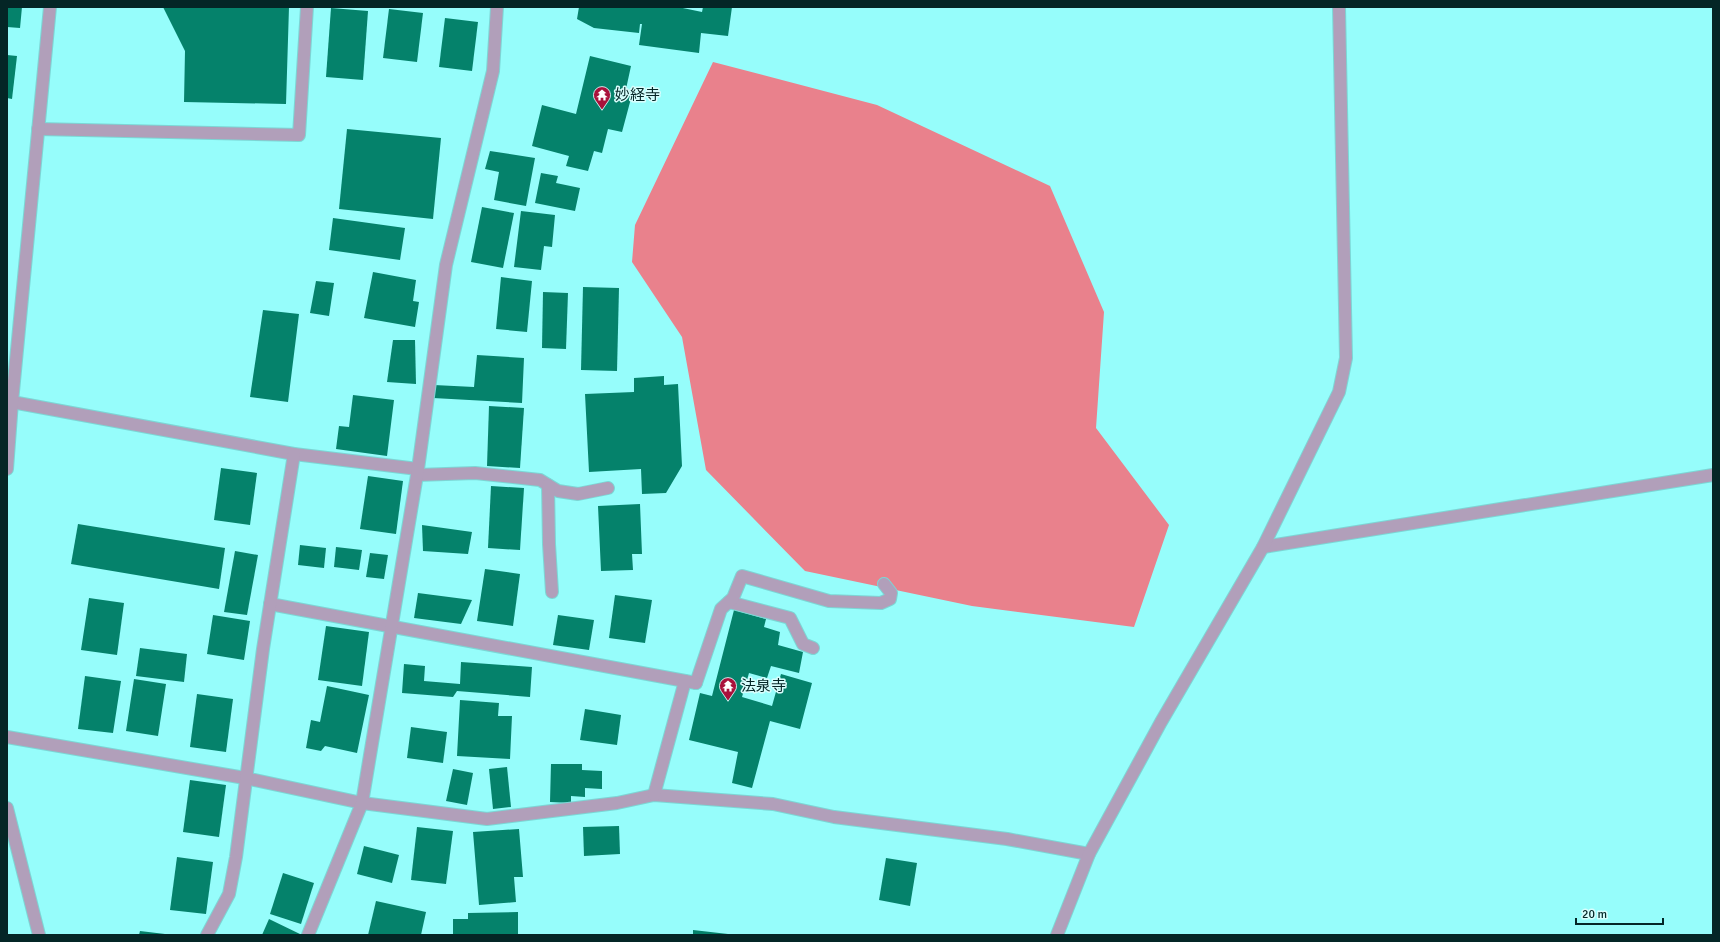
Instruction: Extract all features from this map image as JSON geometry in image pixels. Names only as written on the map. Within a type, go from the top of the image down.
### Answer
[{"type":"street","points":[[7,469],[12,402],[50,7]]},
{"type":"street","points":[[38,129],[299,135],[308,7]]},
{"type":"street","points":[[308,935],[362,803],[417,472],[446,265],[493,71],[497,7]]},
{"type":"street","points":[[1057,935],[1089,854],[1161,722],[1263,547],[1339,392],[1346,358],[1339,7]]},
{"type":"street","points":[[12,402],[294,454],[417,472],[475,473],[540,480],[558,491],[578,494],[608,488]]},
{"type":"street","points":[[207,935],[229,894],[236,857],[245,778],[270,604],[294,454]]},
{"type":"street","points":[[1263,547],[1713,475]]},
{"type":"street","points":[[548,485],[549,544],[552,592]]},
{"type":"street","points":[[654,795],[691,682],[721,609],[734,598],[742,576],[829,601],[881,602],[890,599],[891,592],[884,584]]},
{"type":"street","points":[[729,602],[790,618],[803,644],[813,648]]},
{"type":"street","points":[[270,604],[691,682]]},
{"type":"street","points":[[7,737],[245,778],[362,803],[487,819],[617,803],[654,795],[773,804],[834,817],[1007,839],[1089,854]]},
{"type":"street","points":[[7,808],[39,935]]},
{"type":"shaded area","points":[[713,62],[877,105],[1050,186],[1104,312],[1096,428],[1169,525],[1134,627],[972,606],[805,571],[706,470],[682,337],[632,262],[635,225]]},
{"type":"building","points":[[7,7],[22,7],[20,28],[7,27]]},
{"type":"building","points":[[163,7],[289,7],[286,104],[184,102],[185,51]]},
{"type":"building","points":[[579,7],[678,7],[702,12],[703,7],[732,7],[728,36],[701,33],[699,53],[639,45],[642,24],[640,24],[639,33],[594,28],[577,19]]},
{"type":"building","points":[[331,8],[368,11],[363,80],[326,77]]},
{"type":"building","points":[[389,9],[423,13],[417,62],[383,58]]},
{"type":"building","points":[[445,18],[478,22],[472,71],[439,67]]},
{"type":"building","points":[[7,55],[17,56],[12,99],[7,98]]},
{"type":"building","name":"妙経寺","points":[[590,56],[631,66],[626,89],[633,91],[622,132],[608,129],[602,153],[594,151],[588,171],[566,166],[569,156],[532,146],[542,105],[576,114]]},
{"type":"building","points":[[347,129],[441,138],[433,219],[339,209]]},
{"type":"building","points":[[490,151],[535,158],[526,206],[494,200],[499,172],[485,169]]},
{"type":"building","points":[[541,173],[558,176],[556,183],[580,188],[575,211],[535,203]]},
{"type":"building","points":[[482,207],[514,213],[503,268],[471,262]]},
{"type":"building","points":[[521,211],[555,215],[552,247],[544,246],[541,270],[514,267]]},
{"type":"building","points":[[333,218],[405,228],[400,260],[329,250]]},
{"type":"building","points":[[373,272],[416,280],[413,301],[419,302],[415,327],[364,318]]},
{"type":"building","points":[[501,277],[532,281],[527,332],[496,329]]},
{"type":"building","points":[[316,281],[334,283],[329,316],[310,313]]},
{"type":"building","points":[[583,287],[619,288],[617,371],[581,370]]},
{"type":"building","points":[[543,292],[568,293],[566,349],[542,348]]},
{"type":"building","points":[[263,310],[299,314],[288,402],[250,397]]},
{"type":"building","points":[[393,340],[415,340],[416,384],[387,382]]},
{"type":"building","points":[[477,355],[524,358],[522,403],[433,398],[434,385],[474,387]]},
{"type":"building","points":[[664,376],[664,385],[678,384],[682,466],[666,493],[642,494],[641,469],[589,472],[585,394],[634,392],[634,378]]},
{"type":"building","points":[[353,395],[394,400],[387,456],[336,449],[339,426],[349,427]]},
{"type":"building","points":[[489,406],[524,408],[520,468],[487,466]]},
{"type":"building","points":[[221,468],[257,473],[250,525],[214,520]]},
{"type":"building","points":[[368,476],[403,481],[396,534],[360,529]]},
{"type":"building","points":[[491,486],[524,488],[520,550],[488,548]]},
{"type":"building","points":[[640,504],[642,554],[632,554],[633,570],[601,571],[598,506]]},
{"type":"building","points":[[78,524],[225,548],[219,589],[71,564]]},
{"type":"building","points":[[422,525],[472,532],[468,554],[423,551]]},
{"type":"building","points":[[300,545],[326,548],[324,568],[298,565]]},
{"type":"building","points":[[336,547],[362,550],[359,570],[334,567]]},
{"type":"building","points":[[235,551],[258,555],[247,615],[224,612]]},
{"type":"building","points":[[370,553],[388,555],[384,579],[366,577]]},
{"type":"building","points":[[485,569],[520,574],[513,626],[477,621]]},
{"type":"building","points":[[418,593],[472,600],[461,624],[414,618]]},
{"type":"building","points":[[615,595],[652,600],[645,643],[609,638]]},
{"type":"building","points":[[89,598],[124,603],[117,655],[81,650]]},
{"type":"building","name":"法泉寺","points":[[734,610],[766,619],[764,627],[780,632],[778,645],[803,652],[799,673],[771,666],[767,678],[749,673],[742,697],[772,706],[781,674],[812,683],[800,729],[770,721],[752,788],[732,783],[738,752],[689,740],[700,693],[712,696]]},
{"type":"building","points":[[213,615],[250,621],[244,660],[207,654]]},
{"type":"building","points":[[558,615],[594,620],[589,650],[553,645]]},
{"type":"building","points":[[326,626],[369,632],[362,686],[318,680]]},
{"type":"building","points":[[140,648],[187,654],[184,682],[136,676]]},
{"type":"building","points":[[461,662],[532,667],[530,697],[457,691],[453,697],[402,693],[404,664],[425,666],[424,681],[460,684]]},
{"type":"building","points":[[85,676],[121,681],[113,733],[78,729]]},
{"type":"building","points":[[134,679],[166,684],[158,736],[126,731]]},
{"type":"building","points":[[327,686],[369,695],[357,753],[325,746],[321,751],[306,748],[311,720],[320,722]]},
{"type":"building","points":[[197,694],[233,699],[226,752],[190,747]]},
{"type":"building","points":[[460,700],[499,703],[498,716],[512,716],[510,759],[457,756]]},
{"type":"building","points":[[585,709],[621,715],[617,745],[580,740]]},
{"type":"building","points":[[411,727],[447,732],[443,763],[407,758]]},
{"type":"building","points":[[551,764],[582,764],[582,770],[602,771],[602,789],[585,788],[585,797],[571,796],[571,803],[550,802]]},
{"type":"building","points":[[507,767],[511,807],[493,809],[489,769]]},
{"type":"building","points":[[453,769],[473,773],[467,805],[446,801]]},
{"type":"building","points":[[190,780],[226,785],[219,837],[183,832]]},
{"type":"building","points":[[619,826],[620,854],[584,856],[583,827]]},
{"type":"building","points":[[417,827],[453,831],[446,884],[411,880]]},
{"type":"building","points":[[519,829],[523,877],[514,877],[516,902],[479,905],[473,832]]},
{"type":"building","points":[[364,846],[399,855],[392,883],[357,874]]},
{"type":"building","points":[[177,857],[213,862],[206,914],[170,910]]},
{"type":"building","points":[[886,858],[917,863],[910,906],[879,900]]},
{"type":"building","points":[[283,873],[314,883],[301,924],[270,914]]},
{"type":"building","points":[[376,901],[426,912],[421,935],[368,935]]},
{"type":"building","points":[[518,912],[518,935],[453,935],[453,919],[468,919],[468,913]]},
{"type":"building","points":[[269,919],[302,935],[262,935]]},
{"type":"building","points":[[693,930],[728,934],[728,935],[693,935]]},
{"type":"building","points":[[140,931],[165,934],[165,935],[139,935]]},
{"type":"place","name":"妙経寺","points":[[602,110]]},
{"type":"place","name":"法泉寺","points":[[728,701]]}]
